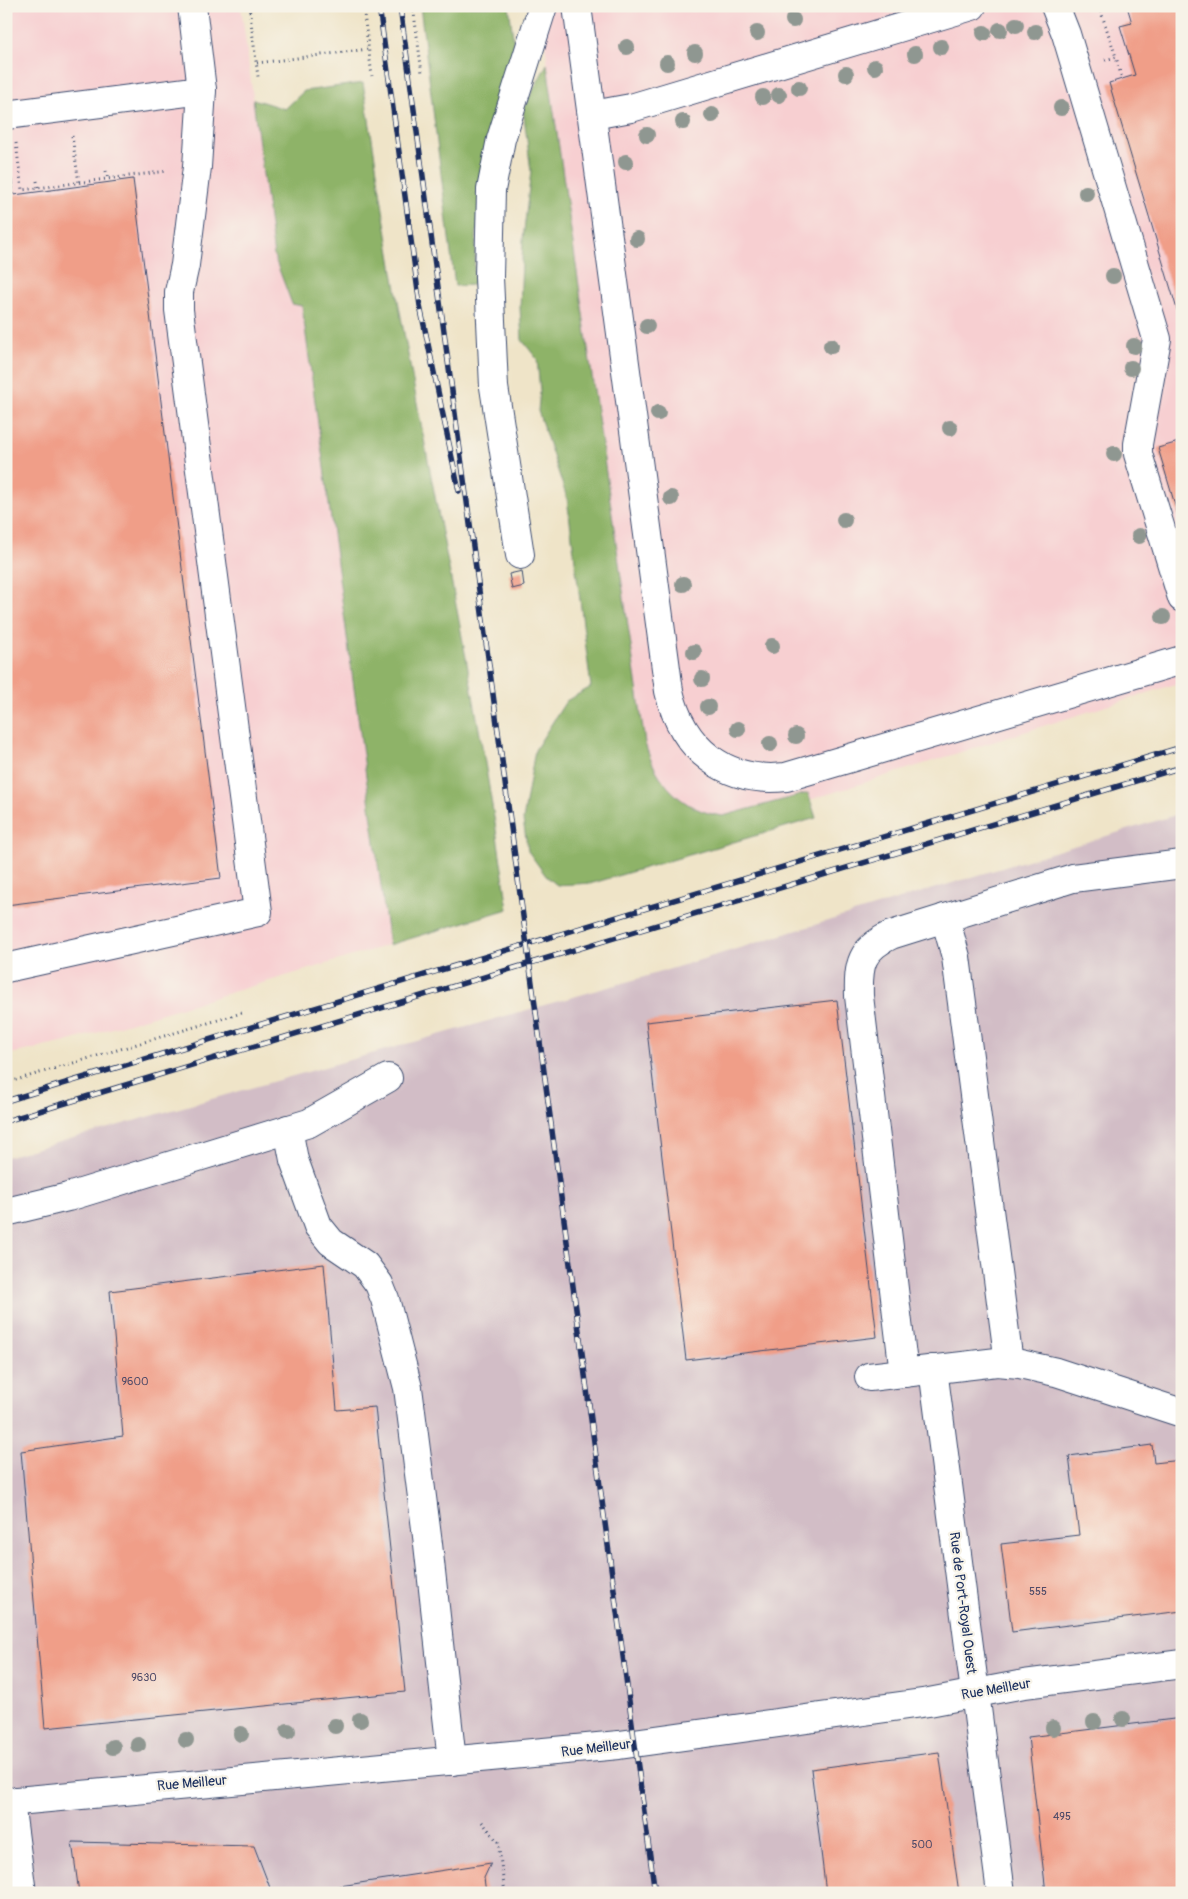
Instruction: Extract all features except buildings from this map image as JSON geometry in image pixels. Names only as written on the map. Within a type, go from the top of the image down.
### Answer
[{"type":"street","points":[[6,968],[258,912],[179,310],[179,292],[185,265],[197,167],[202,90],[192,6]]},
{"type":"street","points":[[520,555],[493,378],[489,277],[492,190],[501,139],[543,6]]},
{"type":"street","points":[[578,6],[669,691],[676,717],[699,750],[721,766],[746,776],[773,779],[786,777],[1182,660]]},
{"type":"street","points":[[593,115],[631,108],[902,16],[972,6]]},
{"type":"street","points":[[1056,6],[1157,339],[1138,444],[1138,454],[1182,598]]},
{"type":"street","points":[[6,115],[202,90]]},
{"type":"street","points":[[904,1373],[859,996],[858,973],[863,958],[879,941],[1073,878],[1182,864]]},
{"type":"street","points":[[945,918],[956,957],[1008,1363]]},
{"type":"street","points":[[6,1212],[68,1197],[309,1122],[388,1078]]},
{"type":"street","points":[[288,1129],[294,1160],[318,1226],[331,1242],[365,1265],[379,1284],[385,1298],[406,1379],[428,1544],[452,1761]]},
{"type":"street","points":[[870,1377],[933,1369],[1008,1363],[1056,1372],[1182,1413]]},
{"type":"street","name":"Rue de Port-Royal Ouest","points":[[933,1369],[1002,1893]]},
{"type":"street","name":"Rue Meilleur","points":[[8,1802],[156,1786],[619,1745],[929,1702],[1024,1684],[1182,1664]]},
{"type":"street","points":[[8,1802],[22,1893]]},
{"type":"path","points":[[249,6],[258,76]]},
{"type":"path","points":[[363,6],[372,76]]},
{"type":"path","points":[[413,6],[422,73]]},
{"type":"path","points":[[1099,6],[1122,79]]},
{"type":"path","points":[[257,63],[369,49]]},
{"type":"path","points":[[1097,63],[1116,57]]},
{"type":"path","points":[[68,107],[78,183]]},
{"type":"path","points":[[16,143],[22,190],[132,176]]},
{"type":"path","points":[[106,171],[108,179]]},
{"type":"path","points":[[37,181],[38,188]]},
{"type":"path","points":[[6,1083],[245,1012]]},
{"type":"path","points":[[482,1822],[498,1842],[505,1893]]},
{"type":"shaded area","points":[[6,6],[241,6],[274,256],[292,304],[302,306],[389,945],[66,1042],[6,1055]]},
{"type":"shaded area","points":[[540,6],[1182,6],[1182,682],[652,850]]},
{"type":"shaded area","points":[[1182,813],[1182,1893],[6,1893],[6,1157],[644,977]]},
{"type":"green space","points":[[420,6],[509,6],[516,60],[493,119],[481,177],[473,285],[455,286]]},
{"type":"green space","points":[[547,64],[645,743],[656,770],[664,782],[683,801],[695,808],[723,816],[808,793],[816,818],[593,883],[557,885],[546,876],[528,851],[523,820],[535,750],[566,701],[591,687],[567,498],[538,411],[540,391],[537,359],[522,340],[520,308],[523,239],[531,171],[523,109]]},
{"type":"green space","points":[[363,83],[398,302],[472,693],[508,909],[389,945],[302,306],[292,304],[274,256],[253,99],[285,109],[304,91]]},
{"type":"railway","points":[[379,6],[420,306],[459,491]]},
{"type":"railway","points":[[400,6],[655,1893]]},
{"type":"railway","points":[[6,1101],[1182,747]]},
{"type":"railway","points":[[6,1121],[1182,767]]}]
